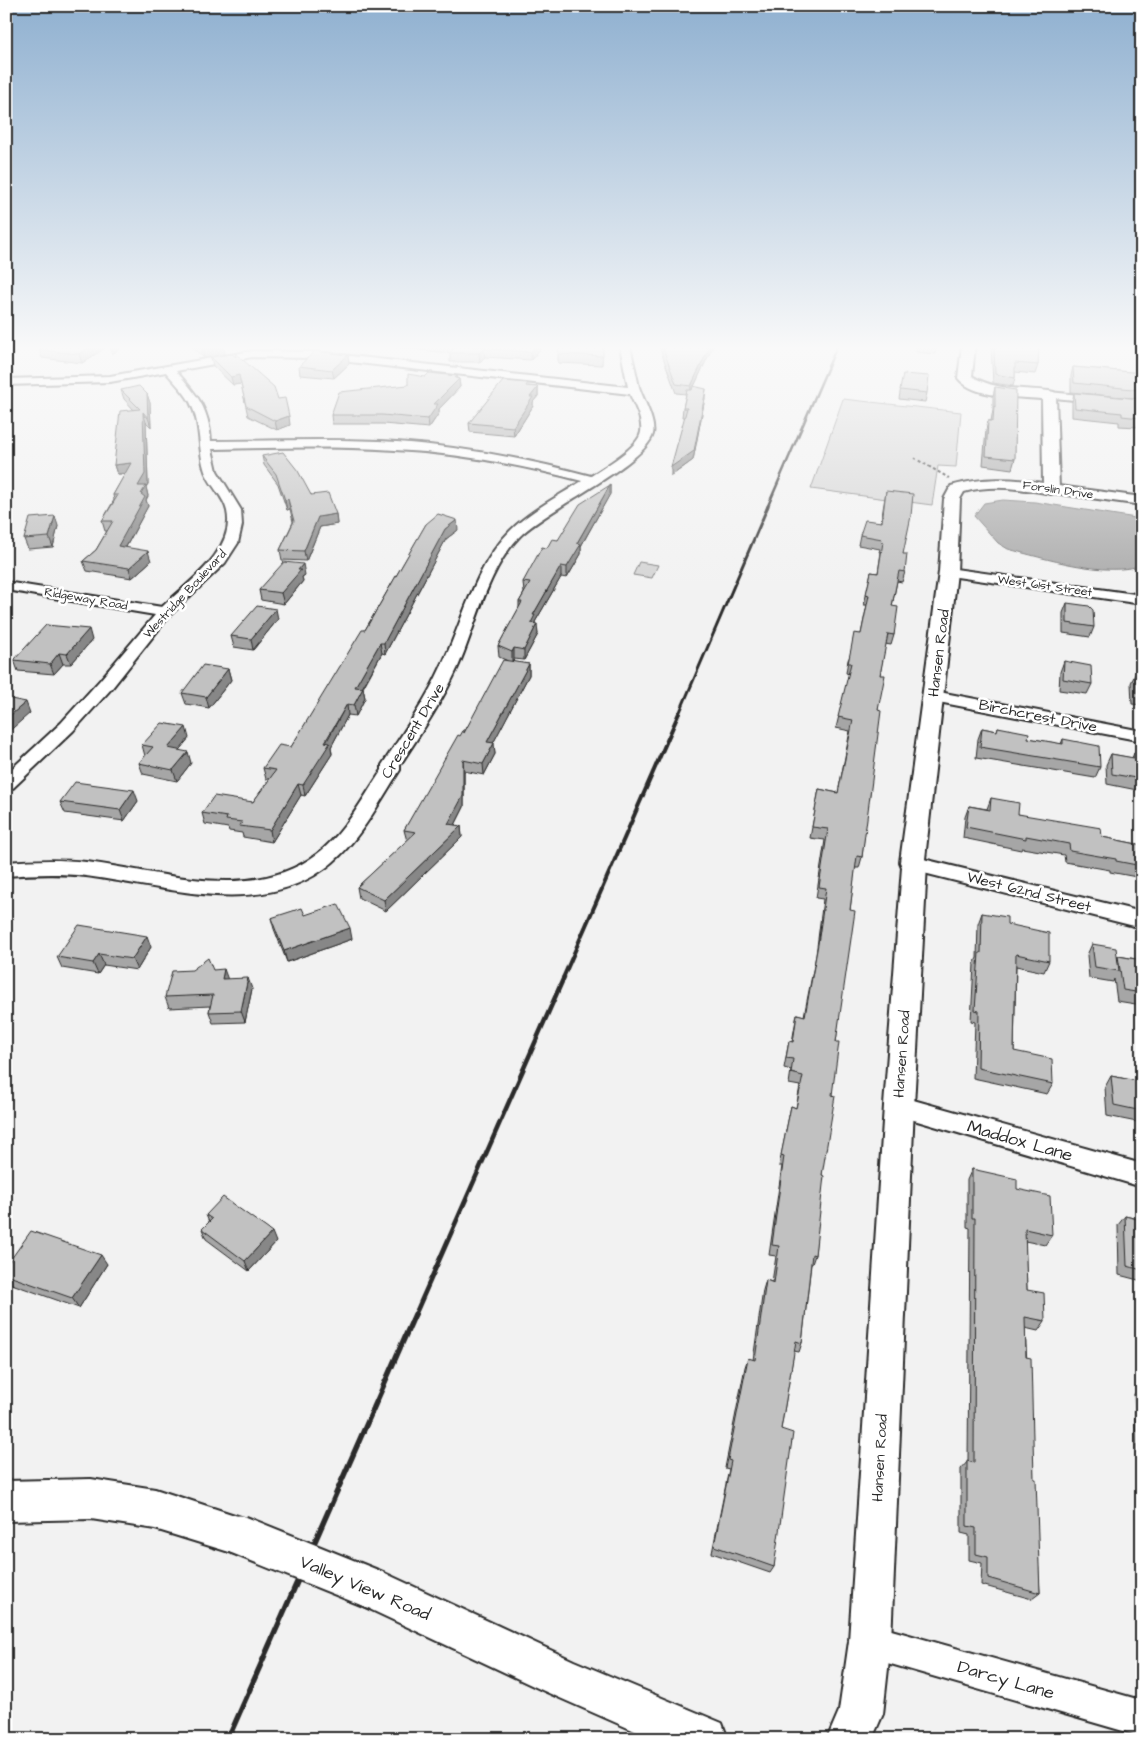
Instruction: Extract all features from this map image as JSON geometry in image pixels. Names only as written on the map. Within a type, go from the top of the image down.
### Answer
[{"type":"street","name":"Westridge Boulevard","points":[[6,784],[67,727],[106,684],[165,612],[220,560],[231,543],[235,526],[234,510],[211,471],[205,445],[204,427]]},
{"type":"street","name":"Crescent Drive","points":[[6,869],[48,866],[86,869],[217,888],[246,889],[276,884],[303,873],[324,858],[342,840],[391,770],[391,765],[421,720],[450,666],[486,576],[496,556],[529,521],[626,458],[644,442],[647,434],[646,427]]},
{"type":"street","points":[[1050,427],[1051,489]]},
{"type":"street","points":[[205,445],[346,445],[422,448],[502,458],[592,480]]},
{"type":"street","name":"Forslin Drive","points":[[964,482],[1004,482],[1142,501]]},
{"type":"street","name":"Hansen Road","points":[[870,1641],[899,1106],[915,864],[912,862],[948,572],[952,499],[957,489],[964,482]]},
{"type":"street","name":"West 61st Street","points":[[948,572],[1142,600]]},
{"type":"street","name":"Ridgeway Road","points":[[6,586],[165,612]]},
{"type":"street","name":"Birchcrest Drive","points":[[934,696],[1142,736]]},
{"type":"street","name":"West 62nd Street","points":[[915,864],[1142,920]]},
{"type":"street","name":"Maddox Lane","points":[[899,1106],[1142,1176]]},
{"type":"street","name":"Valley View Road","points":[[6,1501],[91,1499],[155,1509],[239,1535],[378,1591],[559,1676],[706,1739]]},
{"type":"street","points":[[849,1739],[861,1714],[870,1641]]},
{"type":"street","name":"Darcy Lane","points":[[870,1641],[1127,1714],[1142,1716]]},
{"type":"path","points":[[914,458],[964,482]]},
{"type":"shaded area","points":[[833,427],[960,427],[956,467],[938,466],[932,505],[811,489]]},
{"type":"shaded area","points":[[1003,500],[1035,502],[1142,519],[1142,565],[1128,568],[1093,568],[1008,549],[998,543],[974,516],[984,503]]},
{"type":"shaded area","points":[[639,562],[658,565],[652,578],[633,575]]},
{"type":"building","points":[[118,427],[143,427],[145,474],[138,486],[146,486],[141,494],[145,497],[118,546],[148,551],[129,568],[83,561],[96,550],[113,521],[102,521],[118,495],[113,495],[131,463],[114,465]]},
{"type":"building","points":[[682,427],[699,427],[694,451],[671,467]]},
{"type":"building","points":[[988,427],[1015,427],[1015,459],[986,456]]},
{"type":"building","points":[[283,452],[298,471],[311,495],[328,493],[336,514],[318,517],[304,551],[280,550],[294,521],[288,499],[285,500],[276,474],[262,456]]},
{"type":"building","points":[[610,485],[577,543],[581,544],[567,567],[561,566],[533,615],[535,615],[531,623],[537,624],[524,650],[514,648],[512,652],[498,646],[522,602],[519,602],[530,583],[523,582],[542,547],[547,548],[552,539],[558,540],[580,504]]},
{"type":"building","points":[[886,491],[913,494],[911,516],[903,554],[907,554],[905,572],[899,571],[892,606],[898,607],[894,635],[888,634],[880,675],[885,675],[878,710],[881,711],[862,857],[857,856],[850,910],[855,911],[836,1042],[839,1042],[832,1095],[835,1096],[822,1175],[824,1176],[815,1255],[812,1254],[802,1343],[796,1341],[781,1429],[793,1433],[774,1567],[714,1546],[731,1461],[728,1460],[748,1358],[755,1360],[766,1280],[774,1283],[779,1246],[772,1245],[784,1156],[781,1155],[791,1106],[796,1108],[803,1076],[791,1073],[793,1059],[786,1058],[789,1041],[793,1042],[797,1014],[805,1016],[826,888],[819,887],[828,829],[812,827],[819,789],[838,793],[853,720],[838,717],[851,663],[848,663],[854,633],[861,634],[869,595],[866,594],[871,572],[878,573],[883,542],[881,541],[882,539],[860,535],[865,520],[882,522]]},
{"type":"building","points":[[438,514],[457,520],[445,529],[384,643],[380,643],[355,687],[363,688],[354,705],[347,704],[325,742],[330,743],[303,785],[298,784],[270,830],[240,826],[242,822],[226,820],[227,817],[202,813],[214,796],[253,802],[276,770],[263,768],[279,745],[291,747],[362,630],[365,630],[426,524]]},
{"type":"building","points":[[55,516],[49,537],[24,539],[30,518]]},
{"type":"building","points":[[284,562],[303,564],[298,570],[301,570],[281,593],[259,590]]},
{"type":"building","points":[[1067,603],[1089,606],[1093,610],[1094,627],[1067,623]]},
{"type":"building","points":[[257,606],[276,609],[251,639],[231,636]]},
{"type":"building","points":[[46,625],[89,629],[67,654],[59,653],[50,664],[14,660]]},
{"type":"building","points":[[503,660],[529,664],[487,742],[494,743],[483,764],[463,760],[463,796],[448,824],[461,826],[384,900],[357,887],[416,832],[404,830],[458,735],[460,736],[464,729],[464,733]]},
{"type":"building","points":[[1064,661],[1091,666],[1092,684],[1063,679]]},
{"type":"building","points":[[203,665],[228,669],[206,697],[182,693]]},
{"type":"building","points":[[1136,672],[1142,673],[1142,694],[1137,693]]},
{"type":"building","points":[[6,698],[26,702],[6,719]]},
{"type":"building","points":[[162,723],[186,727],[168,748],[188,752],[173,770],[139,763],[153,747],[142,745]]},
{"type":"building","points":[[998,727],[1029,733],[1028,738],[1063,744],[1063,739],[1099,746],[1100,767],[980,747],[982,728],[997,731]]},
{"type":"building","points":[[1134,753],[1142,755],[1142,779],[1112,774],[1111,754],[1134,758]]},
{"type":"building","points":[[75,782],[134,790],[120,810],[60,802]]},
{"type":"building","points":[[991,798],[1019,803],[1018,814],[1101,828],[1102,837],[1142,845],[1142,866],[1116,861],[1116,859],[1070,851],[1069,844],[1026,836],[1026,839],[966,827],[969,806],[990,810]]},
{"type":"building","points":[[338,904],[350,928],[284,951],[271,918],[302,908],[305,915]]},
{"type":"building","points":[[982,913],[1007,917],[1007,924],[1049,933],[1049,961],[1016,954],[1014,1051],[1052,1059],[1053,1084],[978,1068],[979,1011],[975,1010],[979,953],[981,953]]},
{"type":"building","points":[[79,925],[147,936],[132,959],[99,954],[93,963],[57,957]]},
{"type":"building","points":[[1092,944],[1116,948],[1119,971],[1095,967]]},
{"type":"building","points":[[1118,956],[1142,960],[1142,993],[1123,990]]},
{"type":"building","points":[[208,958],[213,970],[224,969],[222,979],[248,978],[241,1011],[209,1012],[213,995],[165,997],[172,971],[192,970]]},
{"type":"building","points":[[1111,1076],[1142,1082],[1142,1111],[1114,1105]]},
{"type":"building","points":[[972,1169],[1017,1179],[1017,1189],[1050,1196],[1052,1235],[1025,1229],[1027,1290],[1044,1293],[1045,1321],[1025,1317],[1026,1357],[1031,1358],[1034,1479],[1036,1479],[1040,1593],[988,1578],[988,1557],[976,1554],[976,1528],[967,1526],[967,1461],[974,1463],[975,1218],[972,1218]]},
{"type":"building","points":[[223,1197],[272,1232],[245,1261],[202,1229],[212,1219],[206,1215]]},
{"type":"building","points":[[1125,1216],[1142,1220],[1142,1270],[1127,1266]]},
{"type":"building","points":[[31,1231],[101,1255],[72,1298],[6,1275],[6,1266]]},
{"type":"railway","points":[[767,508],[802,427]]},
{"type":"railway","points":[[679,714],[768,506]]},
{"type":"railway","points":[[563,978],[679,713]]},
{"type":"railway","points":[[415,1315],[564,977]]},
{"type":"railway","points":[[228,1739],[415,1314]]}]
